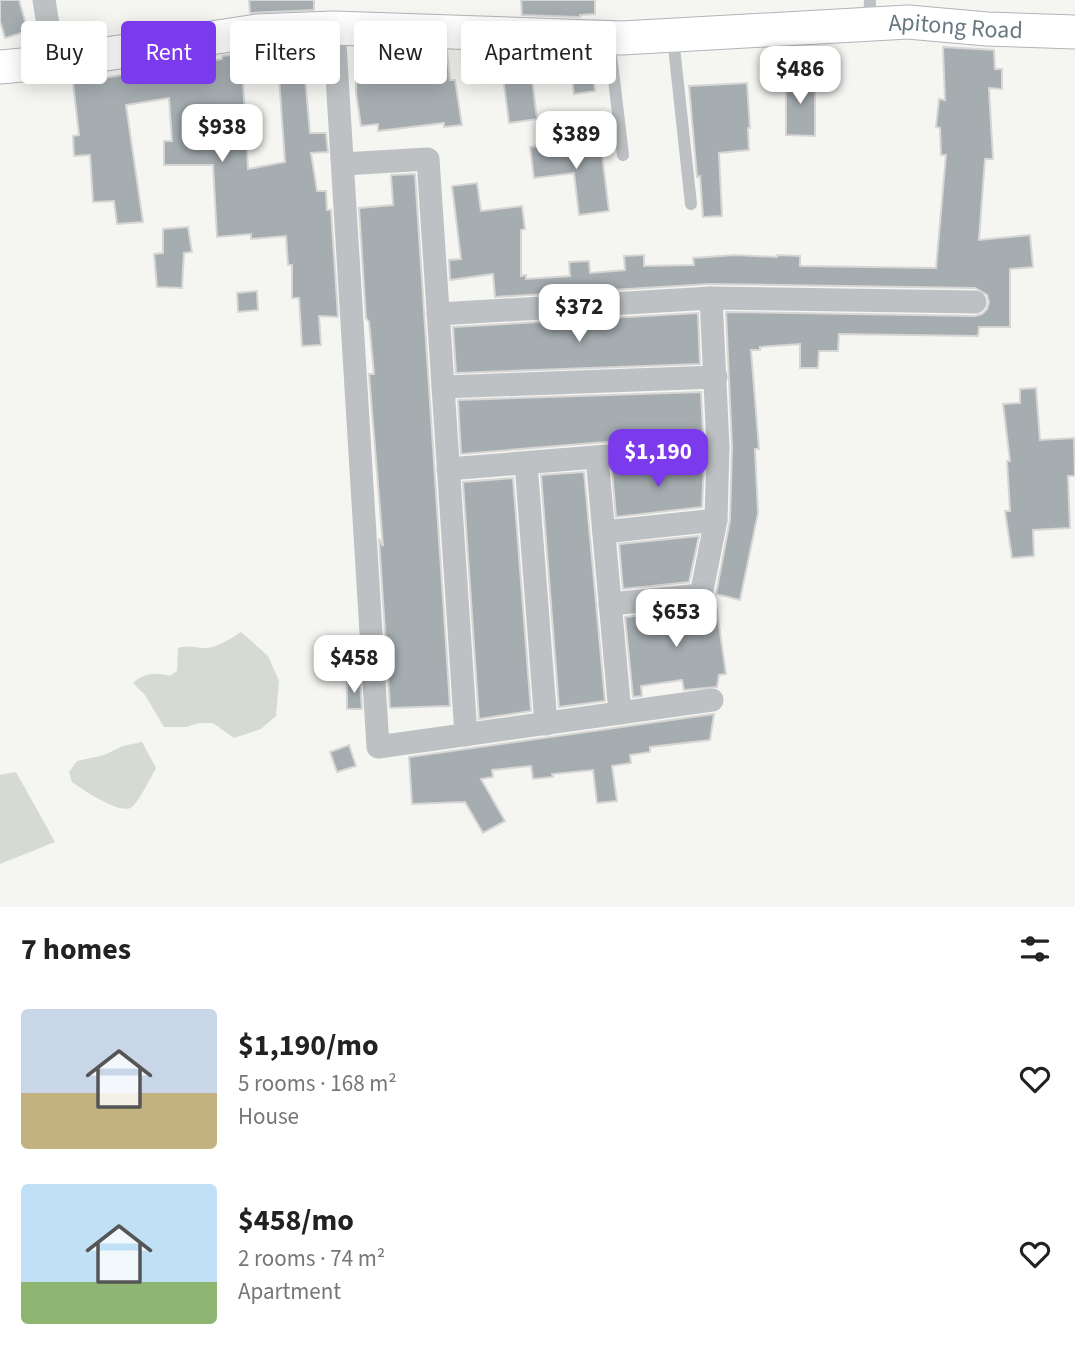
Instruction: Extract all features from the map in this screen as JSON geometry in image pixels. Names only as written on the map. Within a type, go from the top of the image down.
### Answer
[{"type":"street","points":[[44,0],[47,21]]},
{"type":"street","name":"Apitong Road","points":[[616,37],[673,35],[869,12],[908,22],[987,29],[1075,32]]},
{"type":"street","name":"Apitong Road","points":[[340,28],[461,32]]},
{"type":"street","name":"Apitong Road","points":[[107,54],[230,35]]},
{"type":"street","name":"Apitong Road","points":[[0,67],[21,65]]},
{"type":"street","points":[[338,84],[378,747],[712,700]]},
{"type":"street","points":[[343,164],[428,159],[466,735]]},
{"type":"street","points":[[438,314],[711,298],[975,302]]},
{"type":"street","points":[[610,604],[701,595],[716,520],[718,447],[711,298]]},
{"type":"street","points":[[443,387],[716,377]]},
{"type":"street","points":[[448,469],[718,447]]},
{"type":"street","points":[[597,457],[620,713]]},
{"type":"street","points":[[526,463],[546,724]]},
{"type":"street","points":[[604,532],[716,520]]},
{"type":"lane","points":[[673,35],[691,204]]},
{"type":"lane","points":[[614,84],[623,155]]},
{"type":"shaded area","points":[[241,632],[268,656],[279,681],[276,716],[261,729],[234,738],[213,723],[164,727],[145,695],[133,683],[146,675],[170,676],[177,671],[178,648],[212,647]]},
{"type":"shaded area","points":[[142,742],[156,768],[132,807],[127,809],[111,805],[72,782],[69,772],[77,761]]},
{"type":"shaded area","points":[[16,772],[55,842],[0,864],[0,775]]},
{"type":"building","points":[[0,0],[19,0],[25,21],[21,21],[21,33],[5,38],[0,21]]},
{"type":"building","points":[[249,0],[314,0],[314,10],[250,13]]},
{"type":"building","points":[[521,0],[595,0],[595,14],[580,17],[522,15]]},
{"type":"building","points":[[943,47],[994,50],[995,69],[1002,69],[1002,89],[989,88],[993,159],[985,159],[979,240],[1030,235],[1033,267],[1010,269],[1010,327],[979,327],[978,336],[839,334],[838,351],[819,351],[818,368],[800,368],[800,344],[751,350],[759,449],[755,449],[758,513],[740,600],[716,594],[730,520],[732,446],[726,312],[975,316],[987,309],[987,295],[975,288],[710,284],[495,297],[493,274],[450,280],[449,260],[461,259],[452,186],[477,183],[481,211],[522,206],[525,229],[521,230],[521,276],[526,275],[526,279],[570,276],[569,262],[589,261],[590,273],[625,270],[624,256],[644,255],[644,266],[694,265],[693,258],[777,255],[800,256],[800,266],[936,268],[946,155],[941,155],[940,128],[936,127],[939,99],[945,100]]},
{"type":"building","points":[[447,51],[450,80],[455,80],[462,125],[444,127],[444,123],[378,131],[378,124],[361,126],[356,84],[447,84]]},
{"type":"building","points":[[230,55],[230,84],[243,84],[248,169],[285,162],[279,84],[306,84],[310,133],[326,133],[328,152],[311,153],[317,191],[326,191],[327,210],[331,210],[338,317],[319,316],[321,345],[302,346],[299,298],[292,298],[292,265],[288,265],[286,236],[251,239],[251,234],[217,237],[213,165],[164,165],[164,141],[172,141],[169,98],[126,105],[143,222],[117,224],[114,201],[93,202],[90,155],[74,156],[73,136],[79,135],[73,84],[107,84],[107,77],[121,75],[121,84],[216,84],[216,60],[222,59],[222,56]]},
{"type":"building","points":[[786,76],[813,77],[815,80],[815,136],[786,135]]},
{"type":"building","points":[[747,83],[749,150],[719,153],[722,216],[703,217],[689,86]]},
{"type":"building","points":[[504,84],[533,84],[537,119],[509,123]]},
{"type":"building","points":[[572,84],[594,84],[595,91],[574,94]]},
{"type":"building","points":[[600,139],[609,211],[579,215],[574,173],[534,178],[530,147]]},
{"type":"building","points":[[415,174],[450,706],[390,708],[379,539],[383,546],[369,374],[374,374],[369,322],[366,318],[359,208],[393,205],[391,175]]},
{"type":"building","points":[[188,227],[192,252],[184,253],[182,288],[157,287],[154,254],[163,253],[163,229]]},
{"type":"building","points":[[257,291],[258,310],[238,312],[237,293]]},
{"type":"building","points":[[698,313],[700,364],[456,373],[453,327]]},
{"type":"building","points":[[1036,388],[1040,440],[1074,438],[1075,476],[1068,476],[1070,528],[1033,530],[1034,556],[1012,558],[1005,511],[1010,511],[1007,461],[1010,461],[1003,404],[1020,403],[1020,389]]},
{"type":"building","points":[[701,392],[703,434],[461,454],[458,400]]},
{"type":"building","points":[[704,462],[702,507],[616,517],[612,470]]},
{"type":"building","points":[[584,472],[605,701],[559,707],[541,475]]},
{"type":"building","points":[[513,478],[531,711],[479,719],[463,482]]},
{"type":"building","points":[[699,536],[689,582],[623,589],[619,544]]},
{"type":"building","points":[[715,597],[726,674],[719,675],[717,687],[684,690],[682,680],[641,686],[642,696],[633,697],[625,617],[702,609],[711,605]]},
{"type":"building","points":[[347,681],[360,681],[362,709],[347,709]]},
{"type":"building","points":[[714,714],[710,740],[650,747],[650,752],[630,755],[631,763],[612,766],[617,801],[597,803],[593,770],[552,774],[553,777],[533,779],[531,766],[492,770],[493,777],[481,779],[505,821],[483,833],[465,802],[412,804],[409,757]]},
{"type":"building","points":[[349,745],[356,766],[337,772],[330,752]]}]
